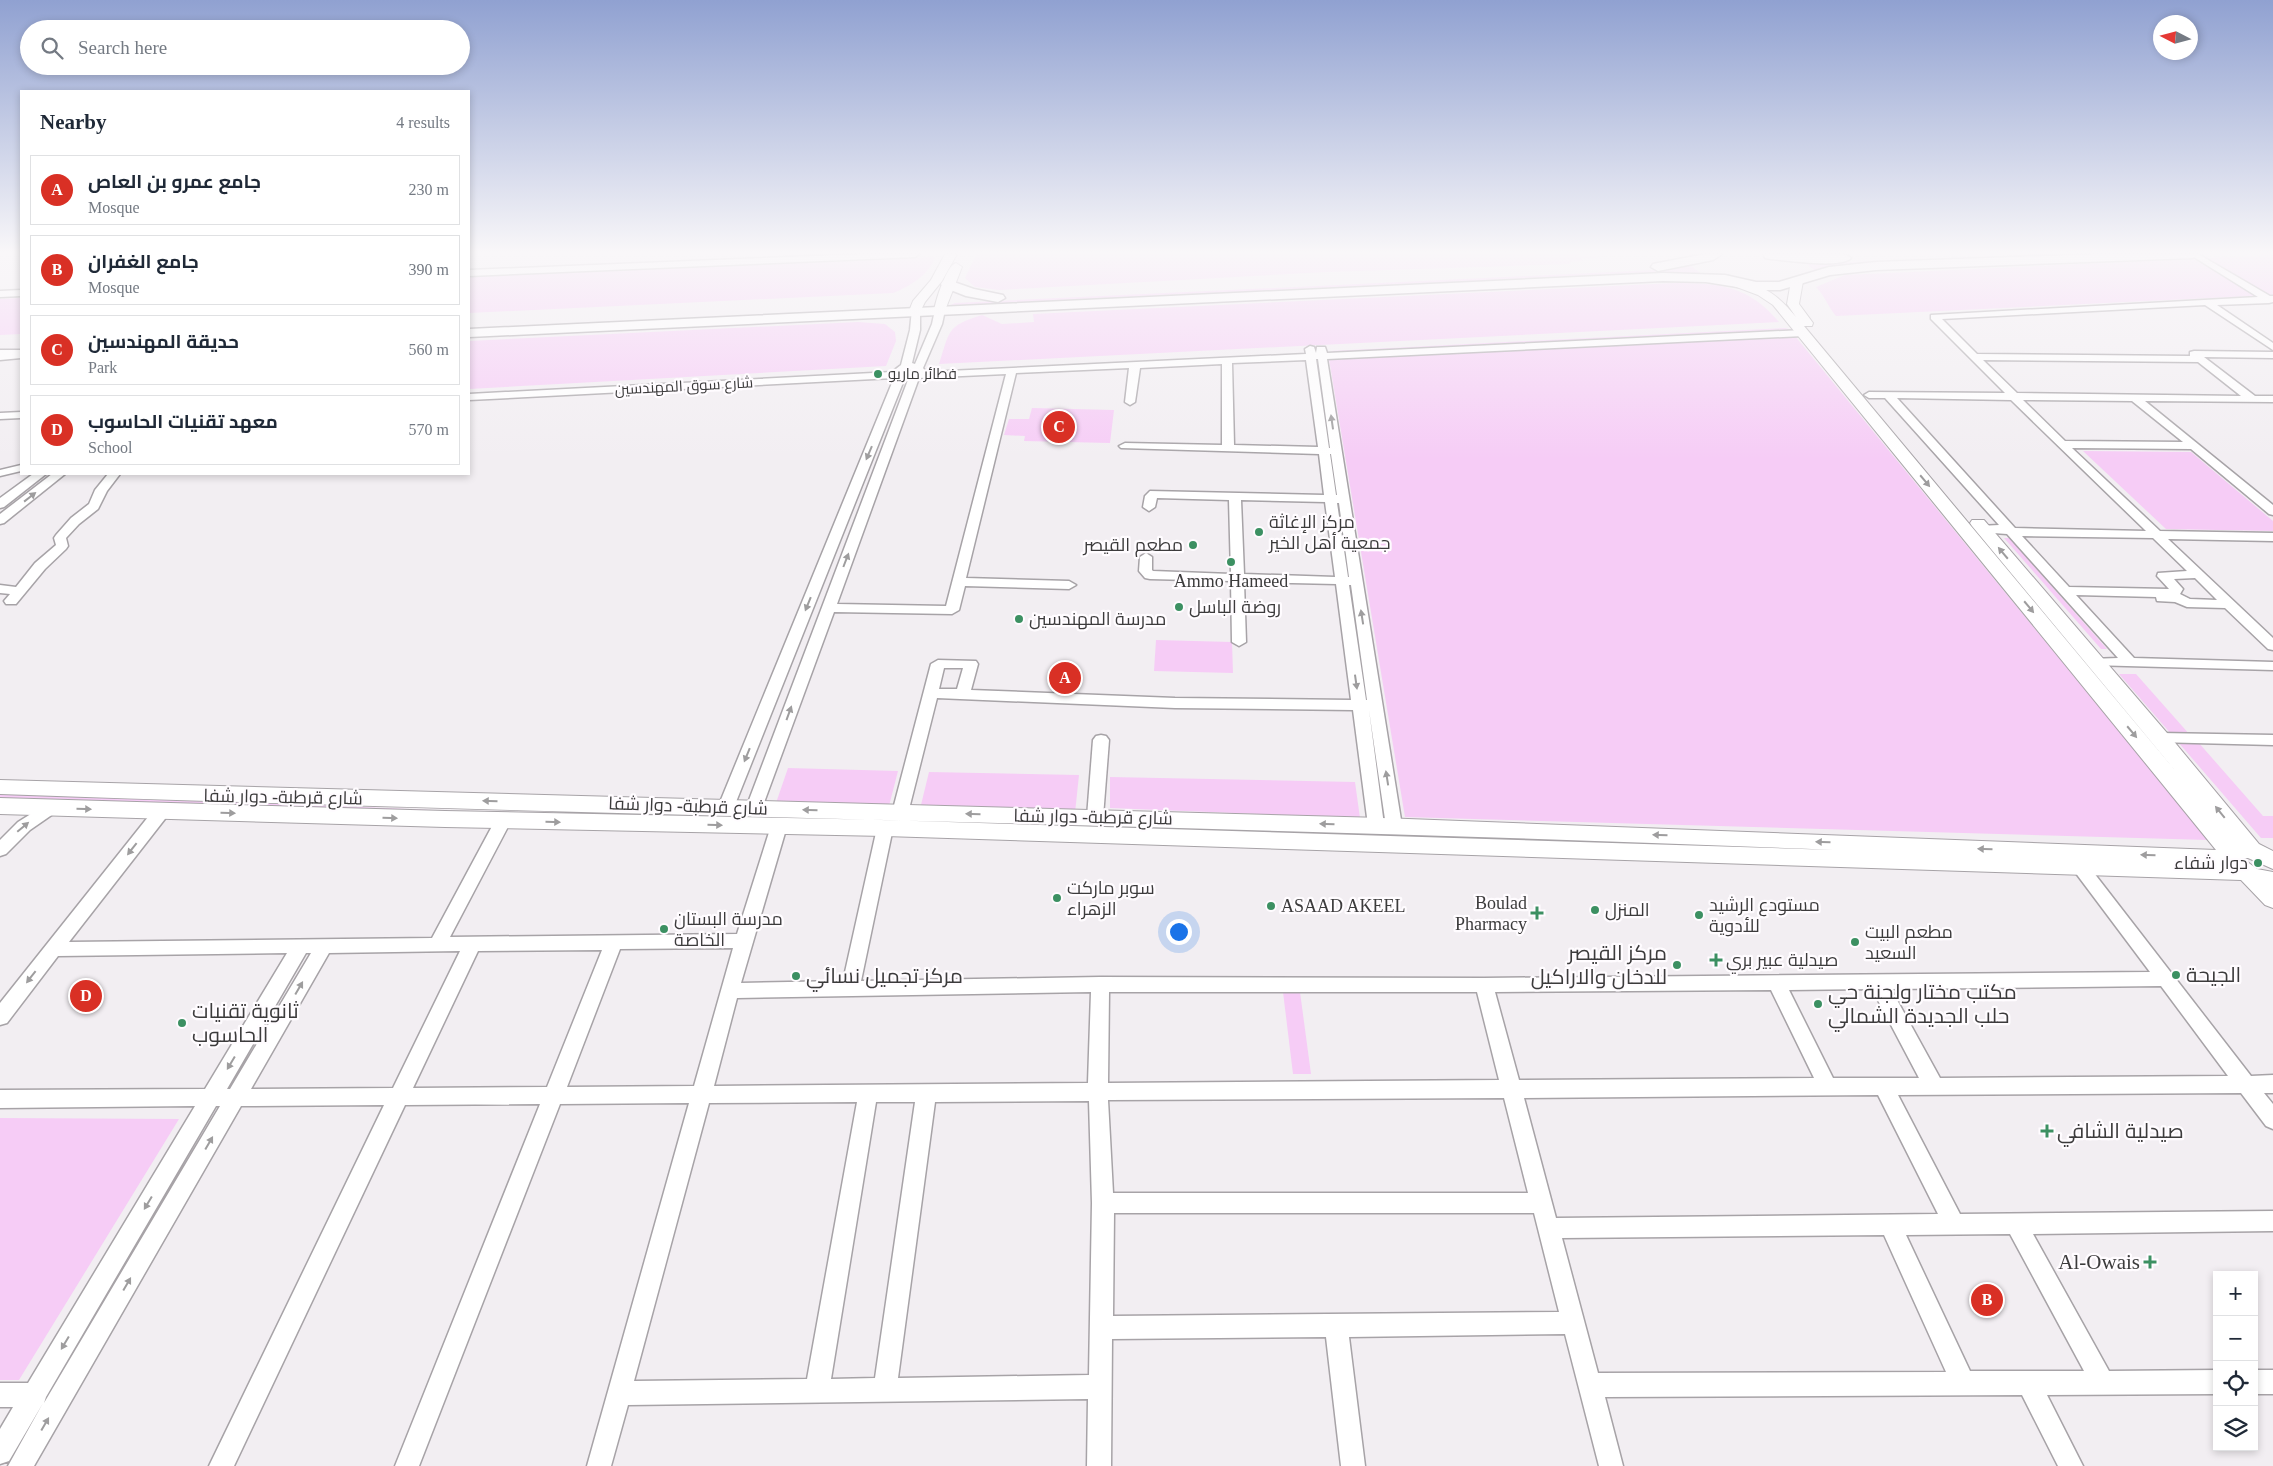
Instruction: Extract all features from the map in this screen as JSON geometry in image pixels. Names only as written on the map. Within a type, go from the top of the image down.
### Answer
[{"type":"highway","points":[[470,323],[484,322]]},
{"type":"highway","points":[[470,333],[690,322]]},
{"type":"highway","points":[[901,322],[915,330]]},
{"type":"highway","points":[[0,344],[20,343]]},
{"type":"highway","points":[[0,355],[20,354]]},
{"type":"main road","points":[[1794,322],[2252,860],[2273,881]]},
{"type":"main road","points":[[1808,322],[2160,738],[2252,860],[2273,899]]},
{"type":"main road","name":"شارع قرطبة- دوار شفا","points":[[0,787],[207,803],[457,801],[726,807],[892,821]]},
{"type":"main road","points":[[445,819],[457,801]]},
{"type":"main road","points":[[0,806],[162,811],[207,803],[445,819],[503,821],[779,826],[892,821],[1008,823],[2252,860]]},
{"type":"main road","name":"شارع قرطبة- دوار شفا","points":[[1008,823],[1095,817],[1385,826],[1555,840]]},
{"type":"main road","points":[[1555,840],[2081,868],[2252,860]]},
{"type":"street","points":[[754,808],[827,608],[898,425],[911,372],[916,322]]},
{"type":"street","points":[[1940,322],[2062,444],[2273,646]]},
{"type":"street","points":[[2244,322],[2272,341]]},
{"type":"street","points":[[726,807],[881,425],[936,324]]},
{"type":"street","points":[[911,372],[1800,329]]},
{"type":"street","points":[[911,372],[1012,370],[1077,364],[1135,365],[1181,359],[1226,360],[1316,352]]},
{"type":"street","points":[[1316,352],[1337,498],[1356,581],[1376,706],[1385,826]]},
{"type":"street","points":[[2252,398],[2194,354],[2273,355]]},
{"type":"street","points":[[1976,357],[2200,359]]},
{"type":"street","points":[[1226,360],[1228,449]]},
{"type":"street","points":[[1130,402],[1135,365]]},
{"type":"street","points":[[827,608],[952,610],[1012,370]]},
{"type":"street","name":"شارع سوق المهندسين","points":[[470,397],[911,372]]},
{"type":"street","points":[[1869,395],[2273,399]]},
{"type":"street","points":[[1889,396],[2130,663]]},
{"type":"street","points":[[2134,397],[2273,511]]},
{"type":"street","points":[[0,416],[20,415]]},
{"type":"street","points":[[881,425],[898,425]]},
{"type":"street","points":[[2062,444],[2194,446]]},
{"type":"street","points":[[1125,446],[1330,451]]},
{"type":"street","points":[[0,473],[20,468]]},
{"type":"street","points":[[0,504],[39,475]]},
{"type":"street","points":[[0,520],[58,475]]},
{"type":"street","points":[[11,601],[40,566],[62,546],[60,538],[75,521],[94,506],[101,490],[113,475]]},
{"type":"street","points":[[1149,507],[1151,496],[1154,494],[1337,498]]},
{"type":"street","points":[[1235,496],[1239,642]]},
{"type":"street","points":[[1337,498],[1342,580],[1359,705],[1385,826]]},
{"type":"street","points":[[848,505],[867,505]]},
{"type":"street","points":[[1983,529],[2000,529],[2013,532],[2273,537]]},
{"type":"street","points":[[1146,557],[1145,571],[1150,575],[1356,581]]},
{"type":"street","points":[[2068,594],[2174,593],[2176,589],[2163,576],[2199,574]]},
{"type":"street","points":[[959,582],[1069,585]]},
{"type":"street","points":[[0,589],[19,591]]},
{"type":"street","points":[[2068,594],[2178,598],[2187,602],[2230,604]]},
{"type":"street","points":[[2095,662],[2273,666]]},
{"type":"street","points":[[850,990],[892,821],[938,664],[970,664],[963,694]]},
{"type":"street","points":[[931,693],[1175,703],[1376,706]]},
{"type":"street","points":[[2160,738],[2273,740]]},
{"type":"street","points":[[1095,817],[1100,740]]},
{"type":"street","points":[[0,850],[24,826],[50,808]]},
{"type":"street","points":[[0,1017],[162,811]]},
{"type":"street","points":[[438,944],[503,821]]},
{"type":"street","points":[[599,1466],[744,941],[779,826]]},
{"type":"street","points":[[2081,868],[2273,1120]]},
{"type":"street","points":[[53,949],[744,941]]},
{"type":"street","points":[[406,1466],[614,942]]},
{"type":"street","points":[[221,1466],[472,944]]},
{"type":"street","points":[[0,1452],[301,946]]},
{"type":"street","points":[[20,1466],[324,946]]},
{"type":"street","points":[[730,991],[1100,984],[1484,985],[2166,980]]},
{"type":"street","points":[[1878,982],[1934,1086]]},
{"type":"street","points":[[1777,983],[1827,1086]]},
{"type":"street","points":[[1099,1466],[1103,1203],[1098,1091],[1100,984]]},
{"type":"street","points":[[1484,985],[1611,1466]]},
{"type":"street","points":[[0,1099],[2273,1084]]},
{"type":"street","points":[[1883,1086],[1954,1224]]},
{"type":"street","points":[[818,1389],[868,1093]]},
{"type":"street","points":[[885,1390],[926,1093]]},
{"type":"street","points":[[1103,1203],[1541,1204]]},
{"type":"street","points":[[1548,1228],[2273,1221]]},
{"type":"street","points":[[2015,1222],[2102,1381]]},
{"type":"street","points":[[1890,1225],[1963,1382]]},
{"type":"street","points":[[1102,1328],[1573,1323]]},
{"type":"street","points":[[1336,1325],[1353,1466]]},
{"type":"street","points":[[1589,1385],[2102,1381],[2213,1382]]},
{"type":"street","points":[[2028,1382],[2071,1466]]},
{"type":"street","points":[[2258,1382],[2273,1382]]},
{"type":"street","points":[[619,1393],[818,1389],[1101,1387]]},
{"type":"street","points":[[0,1395],[35,1395]]},
{"type":"shaded area","points":[[0,322],[20,322],[20,334],[0,335]]},
{"type":"shaded area","points":[[864,322],[885,324],[895,332],[896,341],[886,366],[470,389],[470,341]]},
{"type":"shaded area","points":[[963,322],[1002,324],[1027,322],[1771,322],[939,364],[948,337],[955,327]]},
{"type":"shaded area","points":[[1785,328],[1792,330],[1335,353],[1331,351]]},
{"type":"shaded area","points":[[1795,336],[2208,840],[1405,817],[1329,359]]},
{"type":"shaded area","points":[[1032,408],[1114,410],[1110,443],[1024,441],[1025,436],[1004,435],[1009,419],[1029,419]]},
{"type":"shaded area","points":[[2083,451],[2191,452],[2273,521],[2273,531],[2166,529]]},
{"type":"shaded area","points":[[2004,538],[2009,538],[2107,649],[2101,649]]},
{"type":"shaded area","points":[[1156,640],[1232,642],[1233,673],[1154,671]]},
{"type":"shaded area","points":[[2119,674],[2136,674],[2190,735],[2172,735]]},
{"type":"shaded area","points":[[2178,742],[2198,742],[2263,816],[2273,816],[2273,838],[2261,838]]},
{"type":"shaded area","points":[[788,768],[898,771],[889,806],[776,803]]},
{"type":"shaded area","points":[[929,772],[1079,775],[1075,813],[920,809]]},
{"type":"shaded area","points":[[1110,777],[1355,782],[1360,818],[1110,808]]},
{"type":"shaded area","points":[[0,792],[432,810],[433,812],[0,798]]},
{"type":"shaded area","points":[[1283,992],[1300,992],[1311,1074],[1293,1074]]},
{"type":"shaded area","points":[[0,1118],[179,1119],[19,1380],[0,1380]]},
{"type":"place","name":"فطائر ماريو","points":[[878,374]]},
{"type":"place","name":"حديقة المهندسين","points":[[1059,427]]},
{"type":"place","name":"مركز الإغاثة جمعية أهل الخير","points":[[1259,532]]},
{"type":"place","name":"مطعم القيصر","points":[[1193,545]]},
{"type":"place","name":"Ammo Hameed","points":[[1231,562]]},
{"type":"place","name":"روضة الباسل","points":[[1179,607]]},
{"type":"place","name":"مدرسة المهندسين","points":[[1019,619]]},
{"type":"place","name":"جامع عمرو بن العاص","points":[[1065,678]]},
{"type":"place","name":"دوار شفاء","points":[[2258,863]]},
{"type":"place","name":"سوبر ماركت الزهراء","points":[[1057,898]]},
{"type":"place","name":"ASAAD AKEEL","points":[[1271,906]]},
{"type":"place","name":"المنزل","points":[[1595,910]]},
{"type":"place","name":"Boulad Pharmacy","points":[[1537,913]]},
{"type":"place","name":"مستودع الرشيد للأدوية","points":[[1699,915]]},
{"type":"place","name":"مدرسة البستان الخاصة","points":[[664,929]]},
{"type":"place","name":"مطعم البيت السعيد","points":[[1855,942]]},
{"type":"place","name":"صيدلية عبير بري","points":[[1716,960]]},
{"type":"place","name":"مركز القيصر للدخان والاراكيل","points":[[1677,965]]},
{"type":"place","name":"الجيحة","points":[[2176,975]]},
{"type":"place","name":"مركز تجميل نسائي","points":[[796,976]]},
{"type":"place","name":"معهد تقنيات الحاسوب","points":[[86,996]]},
{"type":"place","name":"مكتب مختار ولجنة حي حلب الجديدة الشمالي","points":[[1818,1004]]},
{"type":"place","name":"ثانوية تقنيات الحاسوب","points":[[182,1023]]},
{"type":"place","name":"صيدلية الشافي","points":[[2047,1131]]},
{"type":"place","name":"Al-Owais","points":[[2150,1262]]},
{"type":"place","name":"جامع الغفران","points":[[1987,1300]]}]
